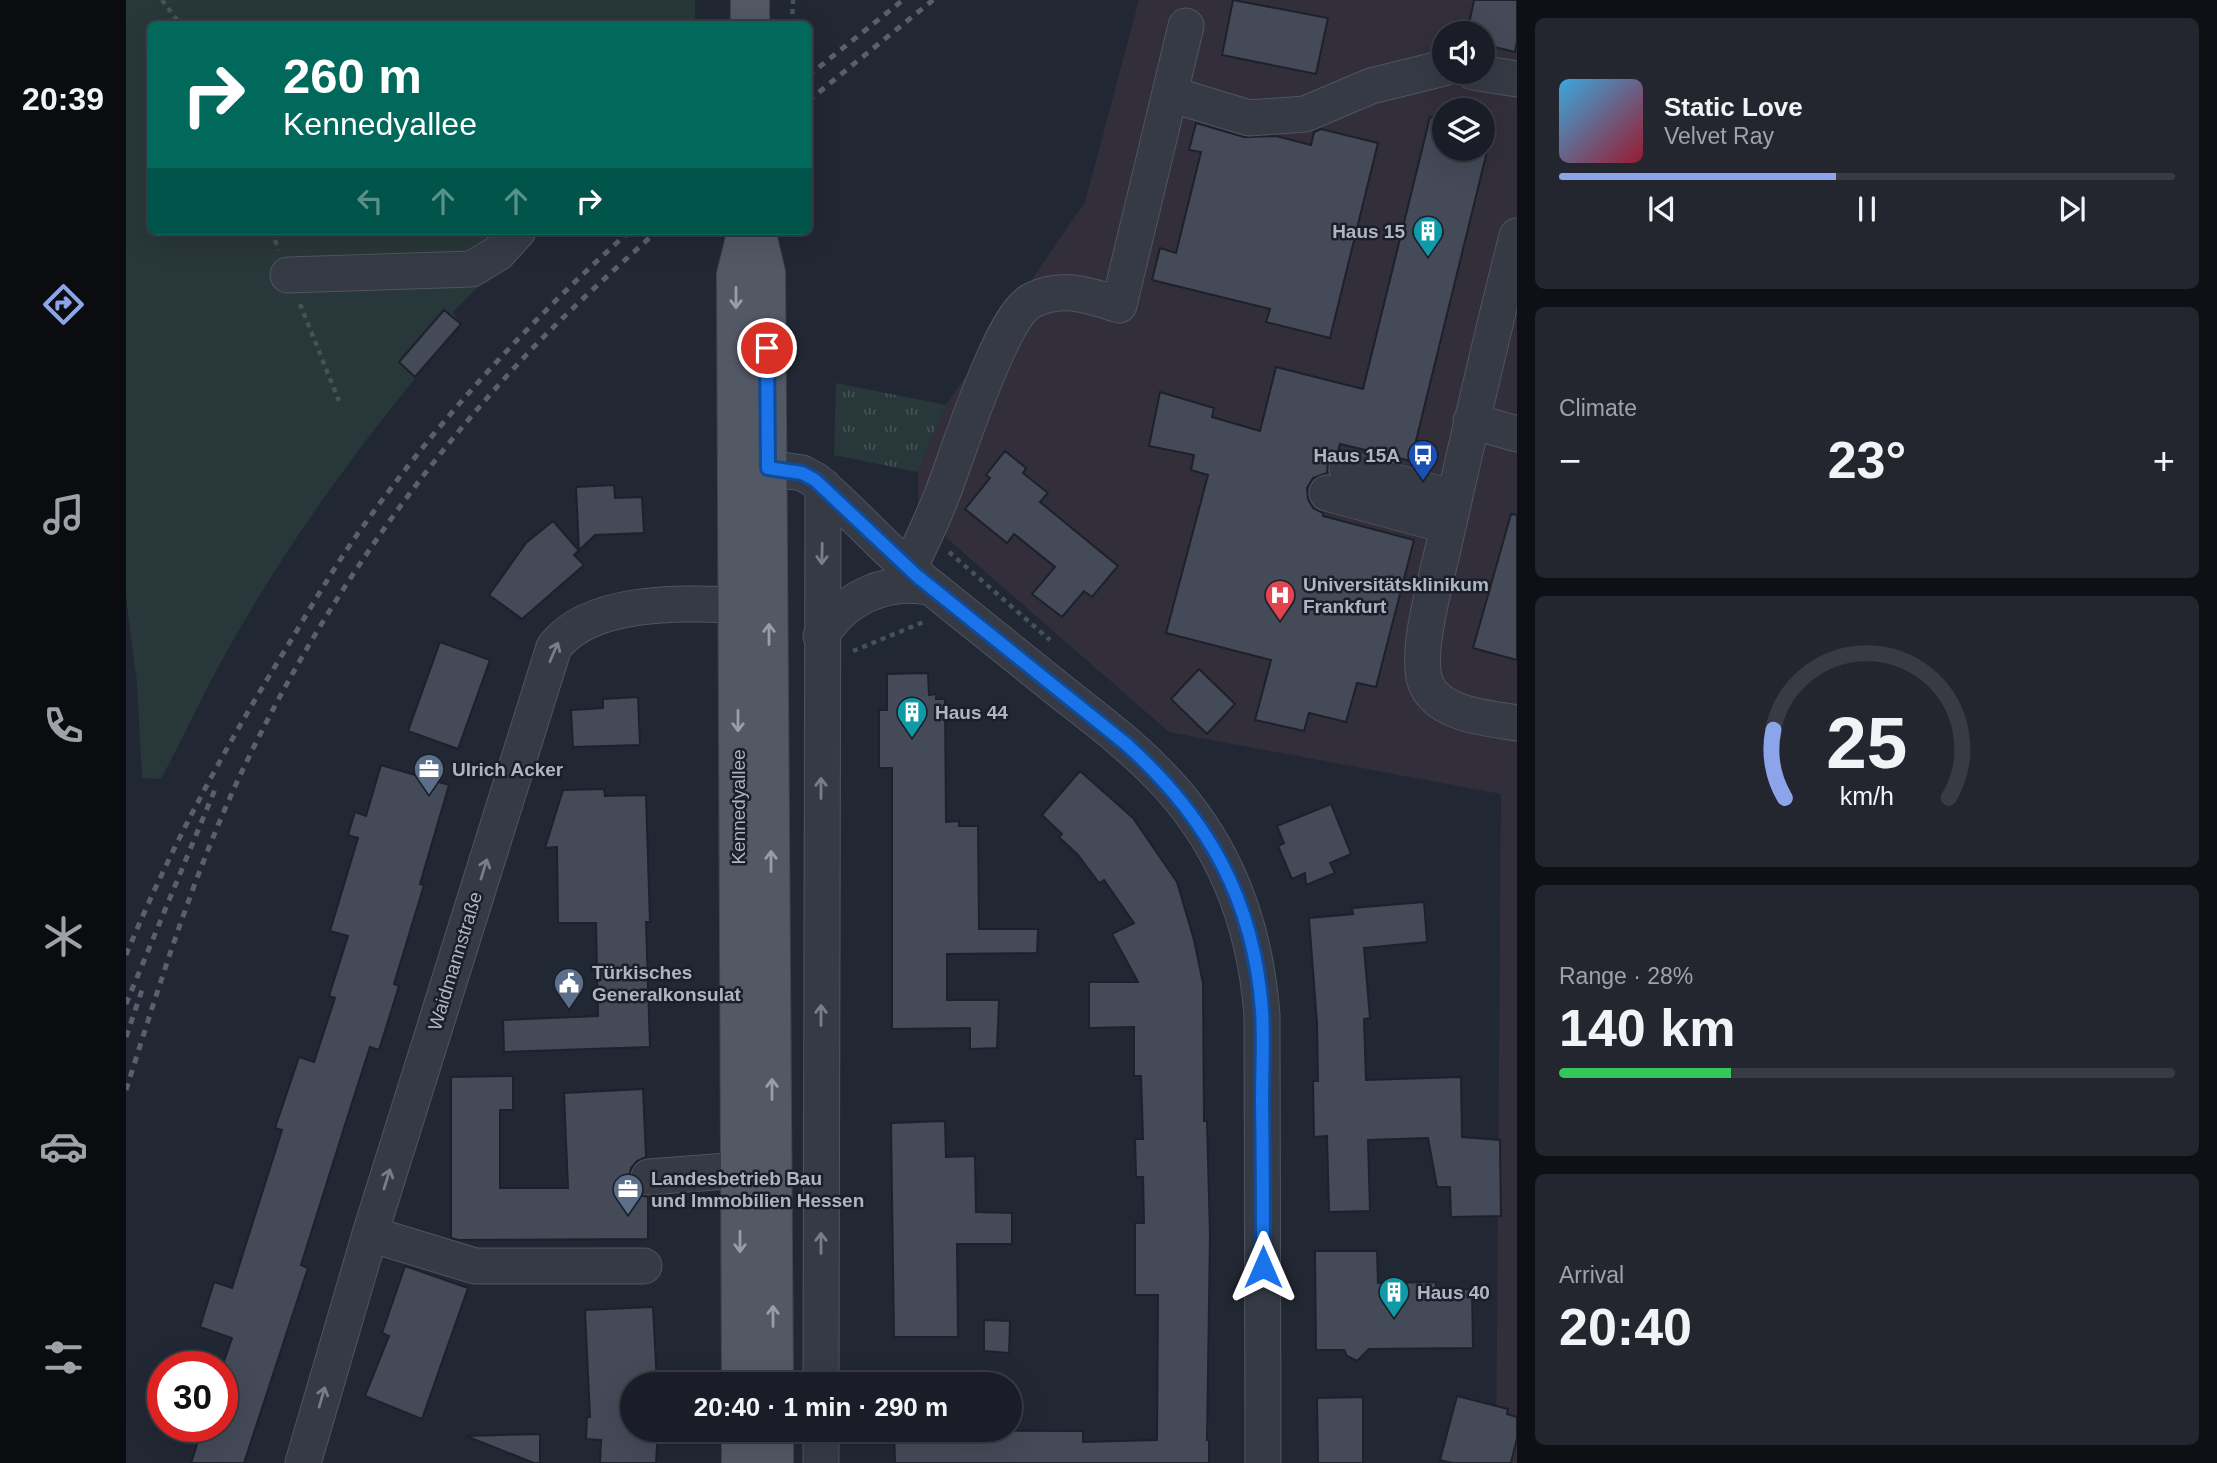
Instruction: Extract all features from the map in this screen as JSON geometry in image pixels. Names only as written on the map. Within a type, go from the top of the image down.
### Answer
[{"type":"main road","points":[[750,0],[750,21]]},
{"type":"main road","name":"Kennedyallee","points":[[741,1372],[736,275],[746,235]]},
{"type":"main road","name":"Kennedyallee","points":[[757,235],[766,273],[774,1372]]},
{"type":"main road","points":[[741,1442],[741,1463]]},
{"type":"main road","points":[[774,1442],[774,1463]]},
{"type":"street","points":[[919,577],[926,533],[1000,341],[1028,303],[1053,292],[1088,295],[1119,305],[1186,26]]},
{"type":"street","points":[[1170,94],[1249,117],[1305,114],[1371,86],[1432,71]]},
{"type":"street","points":[[1495,76],[1517,79]]},
{"type":"street","points":[[288,275],[472,269],[498,253],[514,235]]},
{"type":"street","points":[[1517,236],[1471,421],[1428,614],[1423,662],[1425,682],[1440,701],[1456,710],[1517,723]]},
{"type":"street","points":[[1471,421],[1517,434]]},
{"type":"street","points":[[737,505],[768,468],[806,474],[919,577],[1156,771],[1208,836],[1224,864],[1241,904],[1255,962],[1262,1015],[1264,1463]]},
{"type":"street","points":[[1337,481],[1451,512]]},
{"type":"street","points":[[821,1372],[822,486]]},
{"type":"street","points":[[821,636],[836,615],[856,599],[919,577]]},
{"type":"street","name":"Waidmannstraße","points":[[303,1463],[370,1234],[554,647],[562,636],[580,625],[617,611],[643,607],[737,605]]},
{"type":"street","points":[[649,1177],[740,1170]]},
{"type":"street","points":[[370,1234],[475,1266],[644,1266]]},
{"type":"street","points":[[821,1442],[821,1463]]},
{"type":"path","points":[[162,0],[178,21]]},
{"type":"path","points":[[792,21],[793,0]]},
{"type":"path","points":[[273,235],[339,401]]},
{"type":"path","points":[[926,533],[1059,648]]},
{"type":"path","points":[[851,652],[928,620],[937,626]]},
{"type":"shaded area","name":"Universitätsklinikum Frankfurt","points":[[1139,0],[1517,0],[1517,1463],[1496,1463],[1501,794],[1169,732],[918,513],[918,472],[946,405],[1085,202]]},
{"type":"green space","points":[[126,0],[695,0],[695,21],[147,21],[147,235],[530,235],[453,312],[461,324],[399,398],[312,515],[235,637],[161,779],[142,778],[137,683],[126,597]]},
{"type":"green space","points":[[836,383],[946,405],[918,472],[834,455]]},
{"type":"building","points":[[1233,0],[1328,18],[1316,74],[1222,55]]},
{"type":"building","points":[[1474,0],[1517,0],[1515,52],[1495,47],[1495,21],[1470,21]]},
{"type":"building","points":[[1432,117],[1432,161],[1485,161],[1411,461],[1340,444],[1338,452],[1332,455],[1328,463],[1327,473],[1313,478],[1307,488],[1308,499],[1313,508],[1323,513],[1323,516],[1414,540],[1376,687],[1357,683],[1346,722],[1309,713],[1304,731],[1255,720],[1271,660],[1166,633],[1208,475],[1191,470],[1194,455],[1149,446],[1160,392],[1214,408],[1212,417],[1260,431],[1276,367],[1363,389]]},
{"type":"building","points":[[1196,123],[1244,137],[1276,136],[1311,145],[1314,132],[1321,129],[1378,143],[1330,338],[1266,322],[1270,309],[1152,280],[1160,248],[1176,253],[1201,152],[1189,150]]},
{"type":"building","points":[[444,310],[461,324],[415,377],[399,362]]},
{"type":"building","points":[[1005,451],[1026,468],[1023,473],[1048,493],[1040,502],[1118,566],[1092,597],[1084,591],[1062,617],[1032,594],[1055,567],[1014,534],[1007,543],[965,509],[990,478],[986,475]]},
{"type":"building","points":[[614,485],[615,498],[642,497],[644,533],[595,535],[579,550],[576,487]]},
{"type":"building","points":[[1511,514],[1517,515],[1517,660],[1473,648]]},
{"type":"building","points":[[553,521],[579,551],[574,555],[584,565],[522,619],[489,595],[526,543]]},
{"type":"building","points":[[440,642],[490,660],[458,749],[408,731]]},
{"type":"building","points":[[1199,669],[1235,704],[1207,734],[1171,699]]},
{"type":"building","points":[[928,673],[929,695],[936,694],[936,699],[945,699],[946,822],[959,821],[959,826],[978,826],[979,929],[1038,929],[1037,953],[947,954],[947,1000],[999,1000],[997,1048],[970,1049],[970,1028],[892,1029],[892,768],[879,768],[879,710],[887,710],[887,674]]},
{"type":"building","points":[[638,697],[640,745],[573,747],[571,710],[603,708],[603,699]]},
{"type":"building","points":[[381,765],[449,785],[420,884],[424,885],[394,984],[399,986],[379,1050],[370,1047],[301,1265],[308,1268],[244,1463],[191,1463],[198,1442],[238,1442],[238,1351],[228,1351],[232,1338],[200,1327],[214,1282],[232,1288],[282,1130],[275,1128],[299,1057],[314,1062],[335,998],[329,996],[348,936],[330,931],[358,838],[348,835],[355,812],[366,816]]},
{"type":"building","points":[[1080,771],[1133,818],[1177,882],[1194,940],[1203,983],[1204,1121],[1207,1121],[1210,1235],[1207,1440],[1209,1463],[895,1463],[894,1442],[1022,1442],[1022,1431],[1083,1431],[1083,1442],[1157,1440],[1158,1295],[1135,1295],[1135,1223],[1144,1223],[1143,1177],[1136,1177],[1135,1139],[1143,1139],[1141,1076],[1134,1076],[1134,1027],[1089,1028],[1089,982],[1138,982],[1112,934],[1134,923],[1104,880],[1099,883],[1078,855],[1059,837],[1062,834],[1042,815]]},
{"type":"building","points":[[604,789],[605,796],[646,795],[650,1047],[504,1052],[503,1020],[598,1016],[596,923],[558,923],[557,847],[545,848],[563,790]]},
{"type":"building","points":[[1331,804],[1351,854],[1330,863],[1335,873],[1306,885],[1305,873],[1292,879],[1278,846],[1284,843],[1277,826]]},
{"type":"building","points":[[1424,902],[1427,942],[1364,948],[1370,1018],[1364,1019],[1366,1080],[1461,1077],[1462,1137],[1500,1140],[1501,1216],[1451,1217],[1450,1187],[1437,1187],[1428,1138],[1368,1140],[1370,1211],[1329,1212],[1327,1136],[1314,1137],[1313,1081],[1318,1081],[1317,1023],[1309,918],[1353,914],[1352,908]]},
{"type":"building","points":[[513,1076],[513,1110],[500,1110],[500,1188],[568,1188],[564,1093],[643,1089],[646,1157],[631,1168],[629,1178],[633,1189],[648,1197],[648,1239],[451,1238],[451,1077]]},
{"type":"building","points":[[945,1121],[946,1157],[975,1156],[976,1212],[1012,1213],[1012,1244],[957,1244],[958,1337],[894,1337],[891,1123]]},
{"type":"building","name":"Haus 40","points":[[1315,1251],[1377,1251],[1378,1283],[1436,1282],[1436,1290],[1472,1289],[1473,1348],[1369,1349],[1357,1361],[1347,1356],[1344,1350],[1316,1350]]},
{"type":"building","points":[[405,1266],[468,1288],[422,1419],[365,1396],[389,1336],[382,1333]]},
{"type":"building","points":[[653,1307],[656,1372],[620,1372],[620,1442],[657,1442],[656,1463],[600,1463],[601,1440],[586,1439],[587,1417],[590,1417],[585,1310]]},
{"type":"building","points":[[984,1320],[1010,1321],[1009,1353],[984,1351]]},
{"type":"building","points":[[1457,1396],[1508,1409],[1507,1414],[1517,1417],[1517,1438],[1511,1463],[1452,1463],[1440,1460]]},
{"type":"building","points":[[1363,1397],[1363,1463],[1318,1463],[1317,1398]]},
{"type":"building","points":[[540,1434],[540,1463],[466,1436]]},
{"type":"railway","points":[[812,73],[903,0]]},
{"type":"railway","points":[[812,98],[933,0]]},
{"type":"railway","points":[[126,955],[160,878],[218,765],[260,691],[353,541],[424,446],[489,370],[593,264],[626,235]]},
{"type":"railway","points":[[126,1090],[177,934],[220,820],[266,724],[330,610],[404,501],[486,399],[561,320],[653,235]]},
{"type":"railway","points":[[126,1004],[216,787]]},
{"type":"railway","points":[[126,1037],[142,990]]},
{"type":"place","name":"Haus 15","points":[[1428,258]]},
{"type":"place","name":"Haus 15A","points":[[1423,482]]},
{"type":"place","name":"Universitätsklinikum Frankfurt","points":[[1280,622]]},
{"type":"place","name":"Haus 44","points":[[912,739]]},
{"type":"place","name":"Ulrich Acker","points":[[429,796]]},
{"type":"place","name":"Türkisches Generalkonsulat","points":[[569,1010]]},
{"type":"place","name":"Landesbetrieb Bau und Immobilien Hessen","points":[[628,1216]]},
{"type":"place","name":"Haus 40","points":[[1394,1319]]},
{"type":"route","points":[[767,348],[768,468],[810,476],[917,576],[1126,744],[1170,786],[1217,852],[1241,904],[1261,996],[1263,1267]]}]
